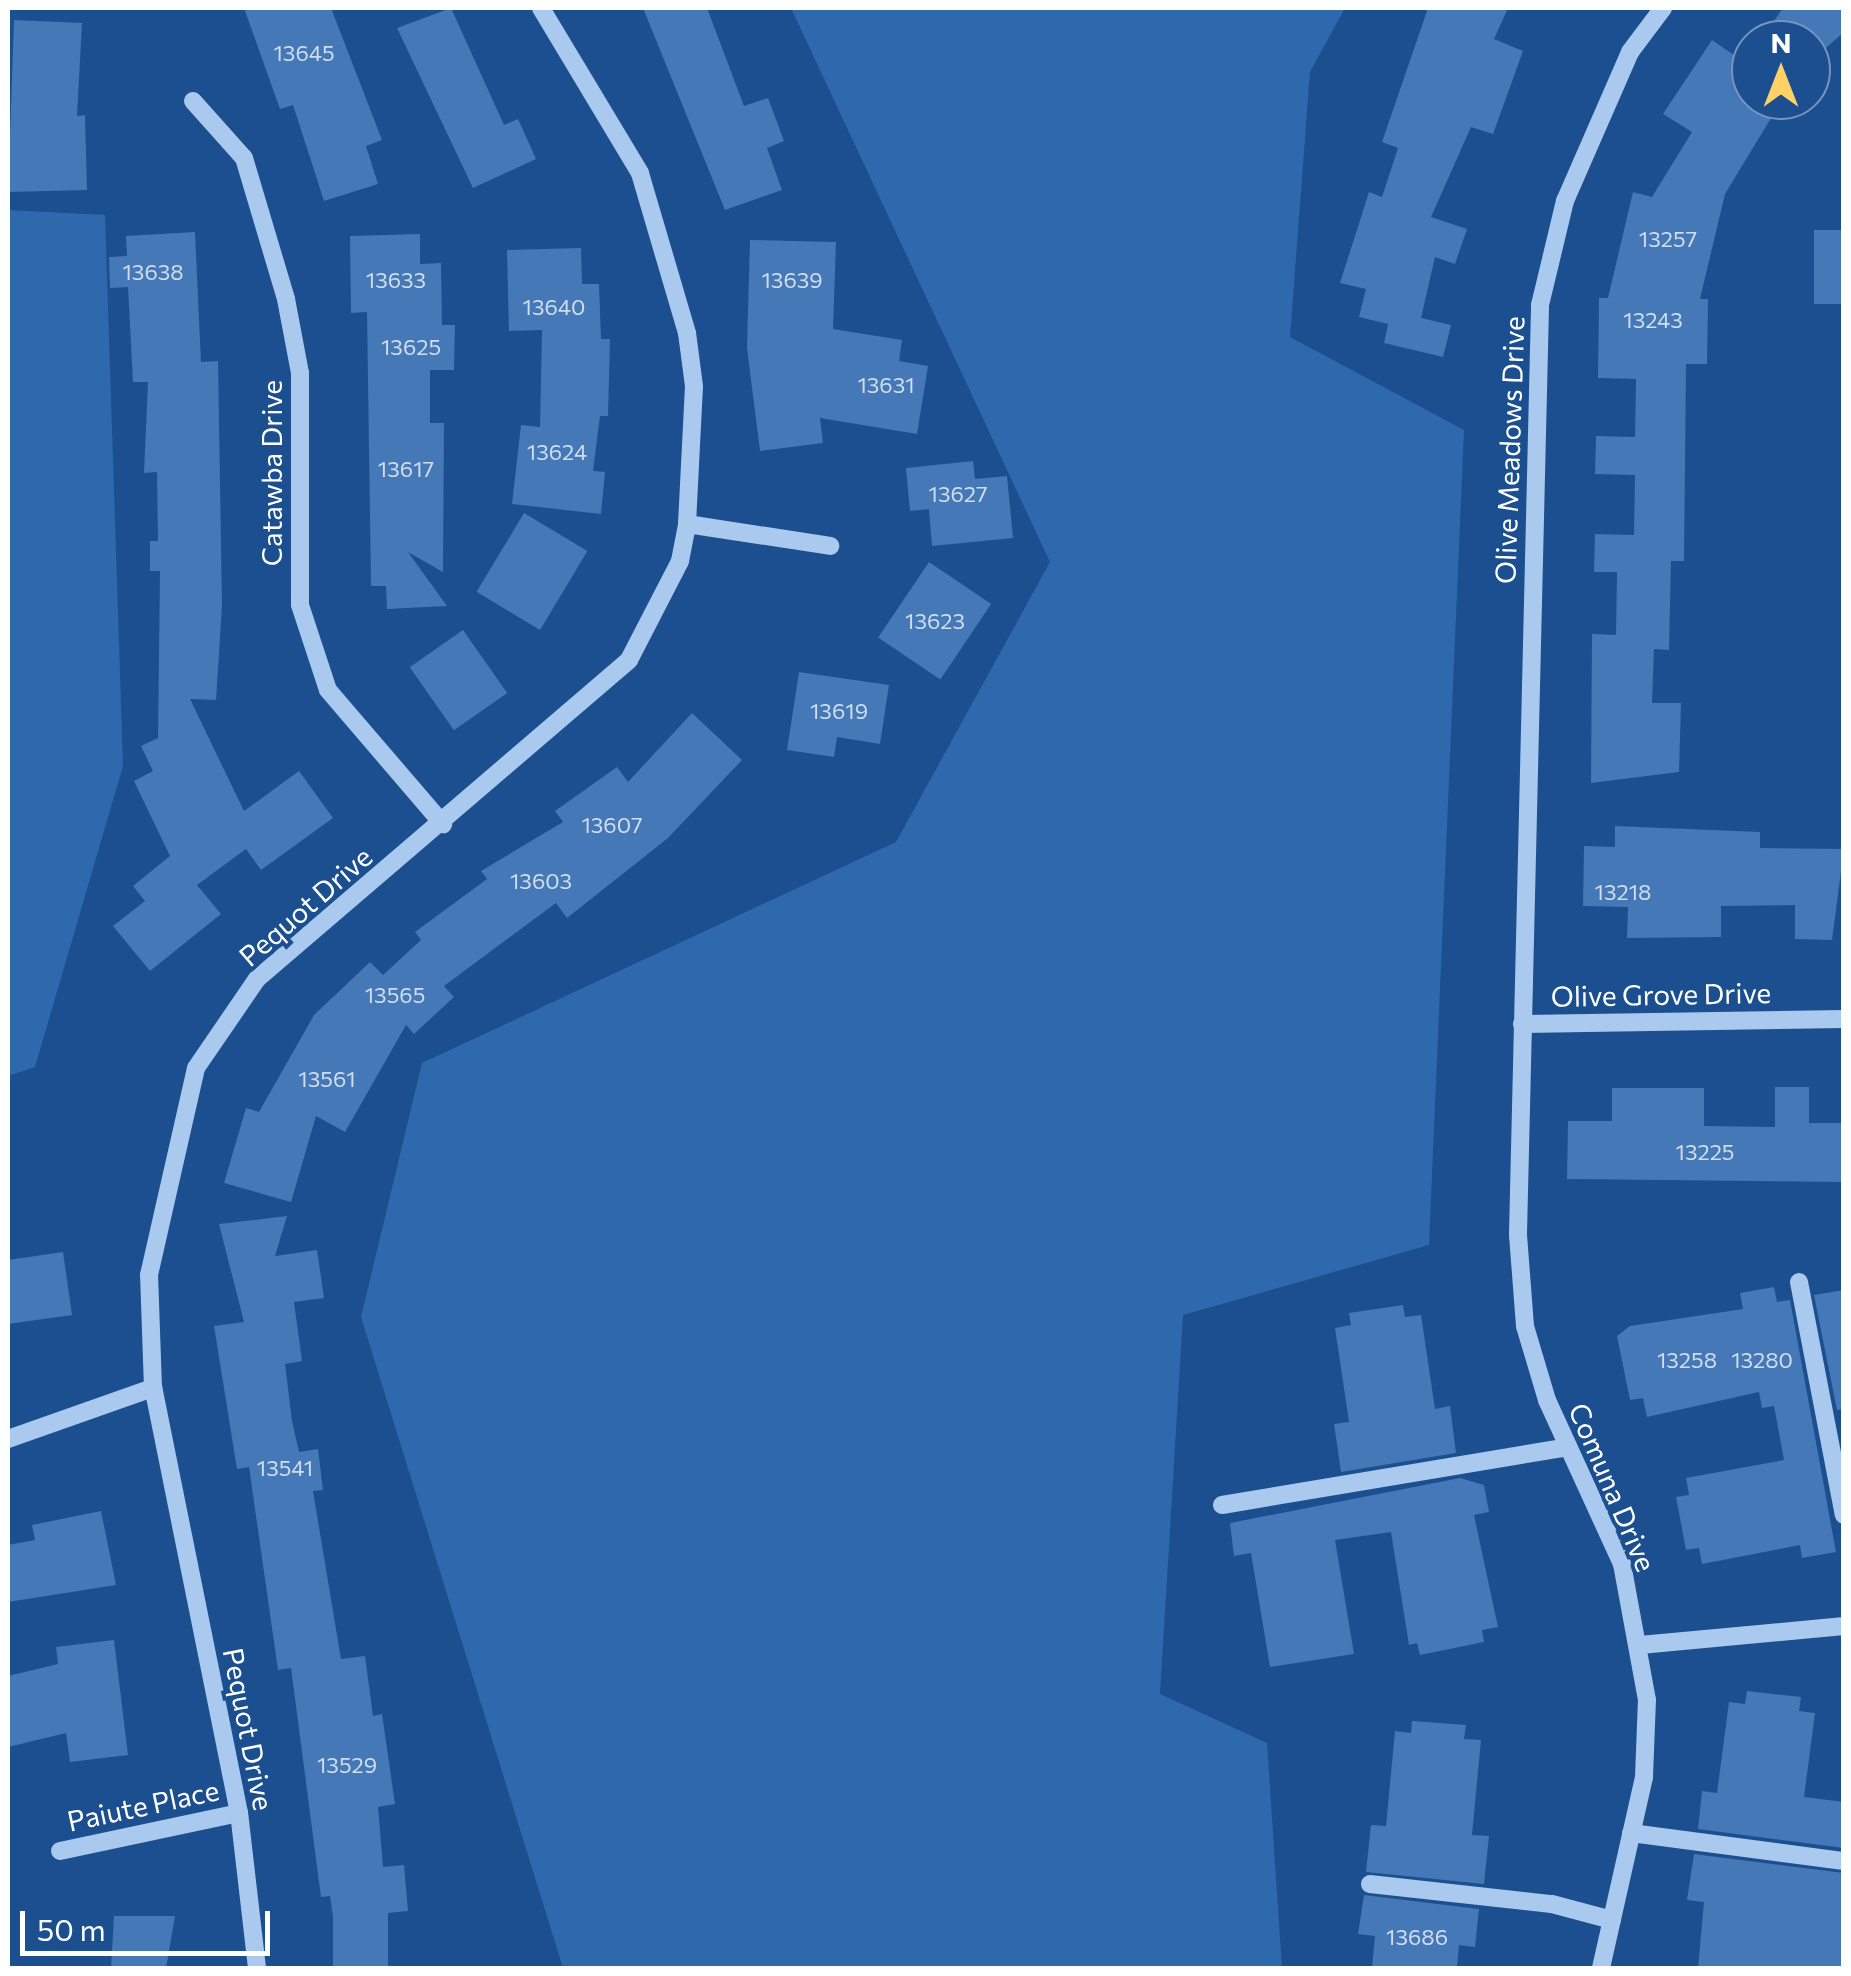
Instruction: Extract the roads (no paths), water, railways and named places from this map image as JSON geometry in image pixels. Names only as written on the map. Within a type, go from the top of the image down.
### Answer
[{"type":"street","name":"Pequot Drive","points":[[257,1968],[238,1813],[153,1388],[149,1274],[196,1068],[257,979],[443,824],[630,660],[680,561],[687,524],[694,386],[687,333],[640,173],[541,8]]},
{"type":"street","name":"Olive Meadows Drive","points":[[1524,922],[1540,306],[1565,201],[1630,52],[1662,8]]},
{"type":"street","name":"Catawba Drive","points":[[192,102],[244,158],[286,299],[300,374],[300,605],[328,690],[443,824]]},
{"type":"street","points":[[687,524],[830,546]]},
{"type":"street","name":"Olive Grove Drive","points":[[1524,922],[1522,1024],[1844,1019]]},
{"type":"street","name":"Comuna Drive","points":[[1522,1024],[1525,1326],[1568,1447],[1622,1564],[1648,1700],[1631,1834],[1601,1968]]},
{"type":"street","points":[[1799,1282],[1844,1515]]},
{"type":"street","points":[[8,1439],[153,1388]]},
{"type":"street","points":[[1222,1505],[1568,1447]]},
{"type":"street","points":[[1640,1644],[1844,1626]]},
{"type":"street","name":"Paiute Place","points":[[60,1851],[238,1813]]},
{"type":"street","points":[[1631,1834],[1844,1862]]},
{"type":"street","points":[[1370,1884],[1552,1904],[1612,1920]]}]
